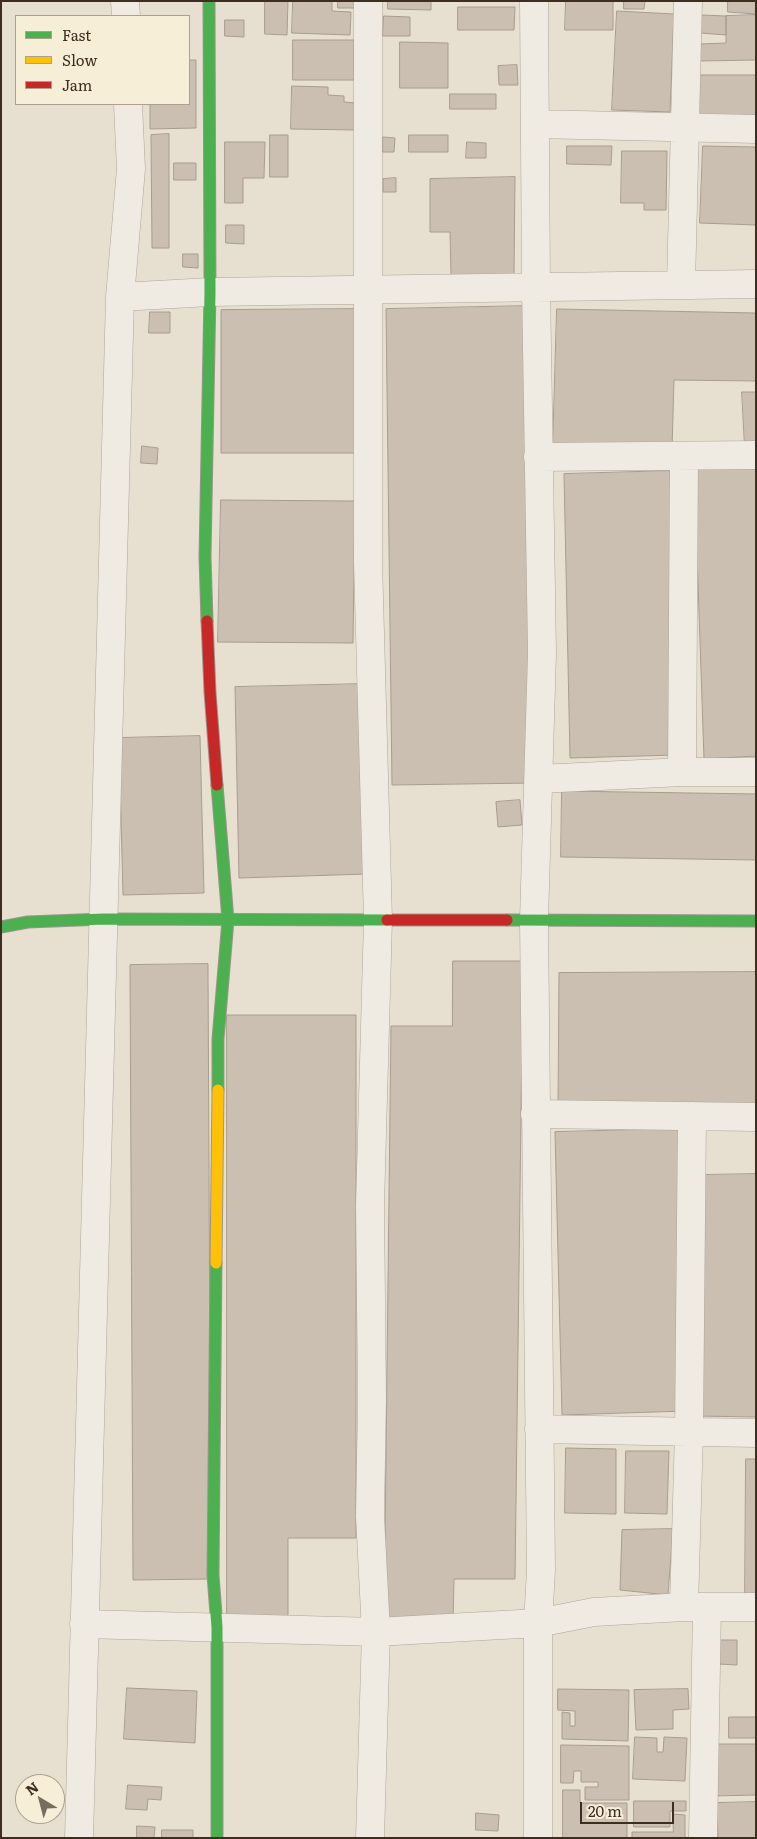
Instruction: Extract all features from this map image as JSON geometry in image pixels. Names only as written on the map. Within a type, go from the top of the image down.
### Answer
[{"type":"street","points":[[125,1],[126,15]]},
{"type":"street","points":[[209,1],[210,292],[205,557],[210,692],[228,920],[218,1039],[213,1565],[217,1628],[218,1838]]},
{"type":"street","points":[[368,1],[368,562],[378,920],[370,1205],[372,1400],[370,1516],[376,1632],[370,1838]]},
{"type":"street","points":[[534,1],[538,457],[542,653],[534,920],[541,1570],[538,1623],[538,1838]]},
{"type":"street","points":[[681,285],[688,1]]},
{"type":"street","points":[[79,1838],[120,297],[131,169],[128,105]]},
{"type":"street","points":[[535,124],[756,129]]},
{"type":"street","points":[[120,297],[210,292],[756,284]]},
{"type":"street","points":[[538,457],[756,455]]},
{"type":"street","points":[[682,772],[684,456]]},
{"type":"street","points":[[539,779],[682,772],[756,772]]},
{"type":"street","points":[[1,926],[28,922],[104,919],[756,921]]},
{"type":"street","points":[[535,1114],[756,1117]]},
{"type":"street","points":[[692,1116],[689,1431],[703,1838]]},
{"type":"street","points":[[539,1429],[756,1432]]},
{"type":"street","points":[[84,1624],[376,1632],[538,1623],[594,1612],[696,1607],[756,1607]]},
{"type":"building","points":[[265,1],[288,1],[287,35],[265,34]]},
{"type":"building","points":[[293,1],[332,1],[332,11],[351,12],[350,35],[292,33]]},
{"type":"building","points":[[338,1],[355,1],[355,8],[338,8]]},
{"type":"building","points":[[388,1],[431,1],[431,10],[388,9]]},
{"type":"building","points":[[566,1],[613,1],[613,30],[565,30]]},
{"type":"building","points":[[624,1],[645,1],[644,9],[624,9]]},
{"type":"building","points":[[728,1],[756,1],[756,14],[728,12]]},
{"type":"building","points":[[458,7],[515,7],[514,30],[458,30]]},
{"type":"building","points":[[617,11],[674,14],[670,112],[612,110]]},
{"type":"building","points":[[701,15],[726,16],[726,35],[700,33]]},
{"type":"building","points":[[756,15],[756,60],[699,61],[699,44],[726,43],[726,16]]},
{"type":"building","points":[[384,16],[410,17],[410,36],[383,36]]},
{"type":"building","points":[[225,20],[244,20],[244,37],[225,36]]},
{"type":"building","points":[[293,40],[354,40],[354,80],[293,80]]},
{"type":"building","points":[[400,42],[448,43],[448,88],[400,88]]},
{"type":"building","points":[[190,60],[196,60],[196,128],[150,129],[150,105],[190,105]]},
{"type":"building","points":[[517,65],[518,85],[499,85],[498,66]]},
{"type":"building","points":[[695,75],[756,75],[756,123],[695,124]]},
{"type":"building","points":[[292,86],[328,87],[328,95],[344,96],[344,102],[356,103],[356,130],[291,129]]},
{"type":"building","points":[[450,94],[496,94],[496,109],[450,109]]},
{"type":"building","points":[[169,134],[169,248],[152,248],[151,135]]},
{"type":"building","points":[[270,135],[288,135],[288,177],[270,177]]},
{"type":"building","points":[[409,135],[448,135],[448,152],[409,152]]},
{"type":"building","points":[[383,137],[395,138],[394,152],[383,152]]},
{"type":"building","points":[[225,142],[265,142],[264,178],[243,178],[243,203],[225,203]]},
{"type":"building","points":[[467,142],[486,143],[486,158],[466,158]]},
{"type":"building","points":[[567,146],[612,146],[611,165],[567,164]]},
{"type":"building","points":[[703,146],[756,147],[756,225],[700,223]]},
{"type":"building","points":[[622,151],[667,151],[666,210],[644,210],[644,203],[621,203]]},
{"type":"building","points":[[174,163],[196,163],[196,180],[174,180]]},
{"type":"building","points":[[515,177],[514,275],[451,275],[450,232],[430,232],[430,179]]},
{"type":"building","points":[[396,178],[396,192],[383,192],[383,179]]},
{"type":"building","points":[[226,225],[244,225],[244,244],[226,243]]},
{"type":"building","points":[[183,254],[198,254],[198,268],[183,267]]},
{"type":"building","points":[[527,306],[533,783],[392,785],[386,309]]},
{"type":"building","points":[[358,309],[357,453],[221,453],[221,310]]},
{"type":"building","points":[[557,309],[756,313],[756,381],[674,380],[672,449],[553,447]]},
{"type":"building","points":[[150,312],[170,312],[170,333],[149,333]]},
{"type":"building","points":[[742,392],[756,392],[756,446],[745,447]]},
{"type":"building","points":[[142,446],[158,448],[157,464],[141,463]]},
{"type":"building","points":[[756,464],[756,756],[704,759],[694,465]]},
{"type":"building","points":[[670,471],[676,755],[570,758],[564,474]]},
{"type":"building","points":[[221,500],[355,501],[353,643],[218,642]]},
{"type":"building","points":[[363,684],[368,874],[239,878],[235,687]]},
{"type":"building","points":[[200,736],[204,893],[123,895],[119,738]]},
{"type":"building","points":[[562,791],[756,794],[756,860],[561,857]]},
{"type":"building","points":[[520,800],[522,825],[498,827],[496,802]]},
{"type":"building","points":[[453,961],[523,961],[515,1579],[454,1579],[453,1624],[384,1624],[391,1026],[452,1026]]},
{"type":"building","points":[[208,964],[211,1579],[133,1580],[130,965]]},
{"type":"building","points":[[756,972],[756,1108],[558,1109],[559,973]]},
{"type":"building","points":[[227,1015],[356,1015],[356,1538],[288,1538],[288,1617],[227,1618]]},
{"type":"building","points":[[678,1129],[685,1411],[562,1415],[555,1132]]},
{"type":"building","points":[[756,1174],[756,1417],[698,1416],[700,1175]]},
{"type":"building","points":[[566,1448],[616,1449],[616,1514],[565,1513]]},
{"type":"building","points":[[626,1451],[669,1451],[667,1514],[625,1513]]},
{"type":"building","points":[[746,1459],[756,1459],[756,1599],[745,1599]]},
{"type":"building","points":[[673,1529],[668,1595],[620,1590],[622,1530]]},
{"type":"building","points":[[718,1640],[737,1640],[737,1665],[718,1664]]},
{"type":"building","points":[[127,1688],[197,1691],[195,1743],[124,1739]]},
{"type":"building","points":[[558,1689],[629,1690],[628,1741],[562,1739],[562,1712],[570,1713],[570,1726],[575,1726],[575,1711],[558,1710]]},
{"type":"building","points":[[688,1689],[689,1709],[673,1710],[673,1729],[636,1730],[634,1690]]},
{"type":"building","points":[[729,1717],[756,1717],[756,1738],[729,1738]]},
{"type":"building","points":[[635,1737],[657,1738],[657,1752],[663,1752],[664,1737],[687,1738],[685,1781],[633,1779]]},
{"type":"building","points":[[712,1744],[756,1744],[756,1795],[713,1796]]},
{"type":"building","points":[[561,1745],[629,1746],[629,1800],[585,1800],[585,1787],[598,1787],[598,1782],[581,1782],[581,1771],[574,1771],[573,1783],[561,1783]]},
{"type":"building","points":[[128,1785],[162,1787],[161,1800],[148,1799],[147,1810],[126,1809]]},
{"type":"building","points":[[563,1790],[580,1790],[580,1803],[627,1803],[627,1838],[563,1838]]},
{"type":"building","points":[[634,1801],[686,1801],[686,1811],[670,1811],[670,1827],[634,1827]]},
{"type":"building","points":[[756,1802],[756,1838],[718,1838],[717,1803]]},
{"type":"building","points":[[476,1813],[499,1815],[498,1831],[476,1830]]},
{"type":"building","points":[[673,1814],[685,1815],[685,1838],[632,1838],[632,1832],[673,1832]]},
{"type":"building","points":[[137,1826],[155,1827],[154,1838],[137,1838]]},
{"type":"building","points":[[162,1830],[193,1830],[193,1838],[162,1838]]},
{"type":"traffic: fast","points":[[207,621],[205,557],[210,292],[209,1]]},
{"type":"traffic: fast","points":[[217,785],[228,920],[218,1039],[218,1090]]},
{"type":"traffic: fast","points":[[1,927],[28,922],[104,919],[387,920]]},
{"type":"traffic: fast","points":[[507,920],[756,921]]},
{"type":"traffic: fast","points":[[216,1263],[213,1575],[217,1627],[217,1838]]},
{"type":"traffic: slow","points":[[216,1263],[218,1090]]},
{"type":"traffic: jam","points":[[207,621],[217,785]]},
{"type":"traffic: jam","points":[[387,920],[507,920]]}]
